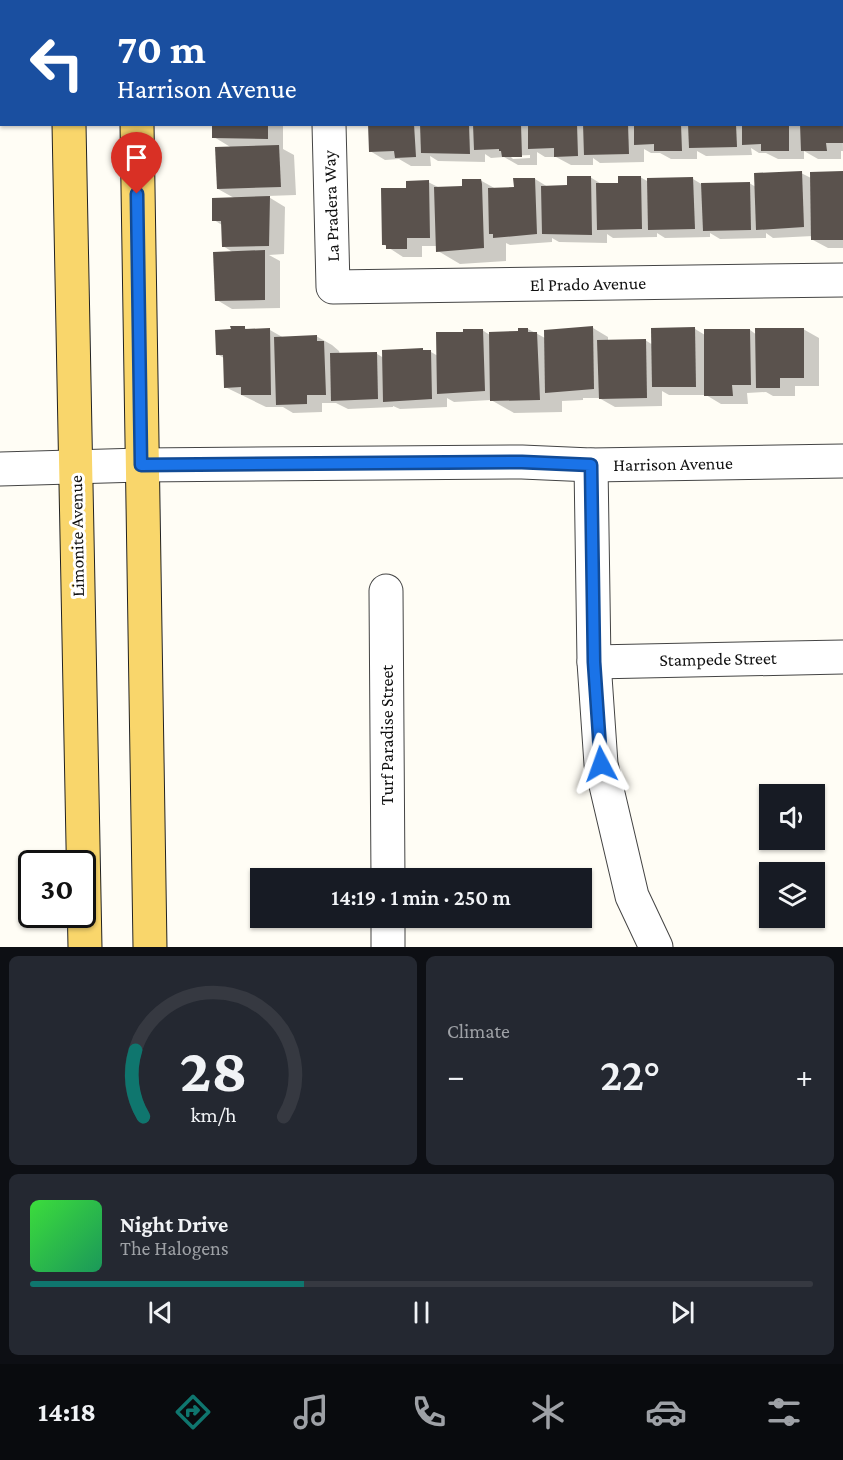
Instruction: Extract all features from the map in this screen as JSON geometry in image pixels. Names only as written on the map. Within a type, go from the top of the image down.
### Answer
[{"type":"main road","name":"Limonite Avenue","points":[[69,126],[85,947]]},
{"type":"main road","points":[[137,126],[150,947]]},
{"type":"street","name":"La Pradera Way","points":[[329,126],[333,287]]},
{"type":"street","name":"El Prado Avenue","points":[[333,287],[843,280]]},
{"type":"street","name":"Harrison Avenue","points":[[0,469],[141,465],[522,462],[591,465],[843,461]]},
{"type":"street","points":[[591,465],[594,662],[601,764],[617,841],[632,896],[656,947]]},
{"type":"street","name":"Turf Paradise Street","points":[[386,591],[388,868]]},
{"type":"street","name":"Stampede Street","points":[[594,662],[843,657]]},
{"type":"street","points":[[388,928],[388,947]]},
{"type":"building","points":[[212,126],[268,126],[268,139],[212,138]]},
{"type":"building","points":[[368,126],[414,126],[416,157],[395,158],[394,151],[369,152]]},
{"type":"building","points":[[420,126],[469,126],[470,154],[421,153]]},
{"type":"building","points":[[473,126],[521,126],[522,157],[502,157],[499,149],[474,150]]},
{"type":"building","points":[[528,126],[577,126],[578,156],[554,157],[554,148],[528,149]]},
{"type":"building","points":[[583,126],[628,126],[629,154],[584,155]]},
{"type":"building","points":[[634,126],[681,126],[682,151],[654,151],[654,144],[634,145]]},
{"type":"building","points":[[688,126],[736,126],[737,147],[689,148]]},
{"type":"building","points":[[742,126],[789,126],[789,151],[761,151],[761,144],[742,145]]},
{"type":"building","points":[[800,126],[843,126],[843,143],[826,143],[827,151],[801,151]]},
{"type":"building","points":[[279,145],[281,187],[217,189],[215,147]]},
{"type":"building","points":[[802,171],[804,227],[756,230],[754,173]]},
{"type":"building","points":[[843,171],[843,240],[811,240],[810,172]]},
{"type":"building","points":[[567,176],[591,176],[592,235],[542,234],[541,186],[567,185]]},
{"type":"building","points":[[618,176],[641,176],[642,229],[597,230],[596,183],[618,183]]},
{"type":"building","points":[[693,177],[695,229],[648,230],[647,178]]},
{"type":"building","points":[[513,178],[535,178],[537,234],[493,238],[493,234],[489,234],[488,188],[514,187]]},
{"type":"building","points":[[462,179],[481,179],[484,248],[436,252],[434,187],[462,186]]},
{"type":"building","points":[[429,180],[430,238],[407,238],[407,249],[386,249],[386,245],[382,245],[381,188],[406,188],[406,181]]},
{"type":"building","points":[[750,182],[751,230],[703,231],[701,183]]},
{"type":"building","points":[[270,196],[269,246],[222,247],[221,221],[212,221],[212,198]]},
{"type":"building","points":[[265,250],[265,300],[215,301],[213,252]]},
{"type":"building","points":[[230,326],[245,326],[245,329],[270,328],[271,395],[241,395],[241,387],[224,388],[223,355],[216,355],[215,330],[231,329]]},
{"type":"building","points":[[593,326],[594,389],[545,393],[544,330]]},
{"type":"building","points":[[695,327],[696,387],[652,387],[651,328]]},
{"type":"building","points":[[518,328],[528,328],[528,332],[537,332],[540,400],[490,401],[489,332],[518,331]]},
{"type":"building","points":[[755,328],[804,328],[804,378],[780,378],[780,388],[756,388]]},
{"type":"building","points":[[463,329],[483,329],[485,391],[437,394],[436,332],[463,332]]},
{"type":"building","points":[[704,329],[750,329],[751,385],[732,385],[733,396],[704,396]]},
{"type":"building","points":[[317,335],[317,341],[324,341],[326,395],[307,395],[307,404],[276,405],[274,337]]},
{"type":"building","points":[[646,339],[647,398],[599,399],[597,340]]},
{"type":"building","points":[[423,348],[423,350],[431,350],[432,399],[383,402],[382,350]]},
{"type":"building","points":[[377,352],[378,399],[331,401],[330,353]]},
{"type":"route","points":[[137,194],[141,465],[522,462],[591,465],[594,662],[601,764]]}]
